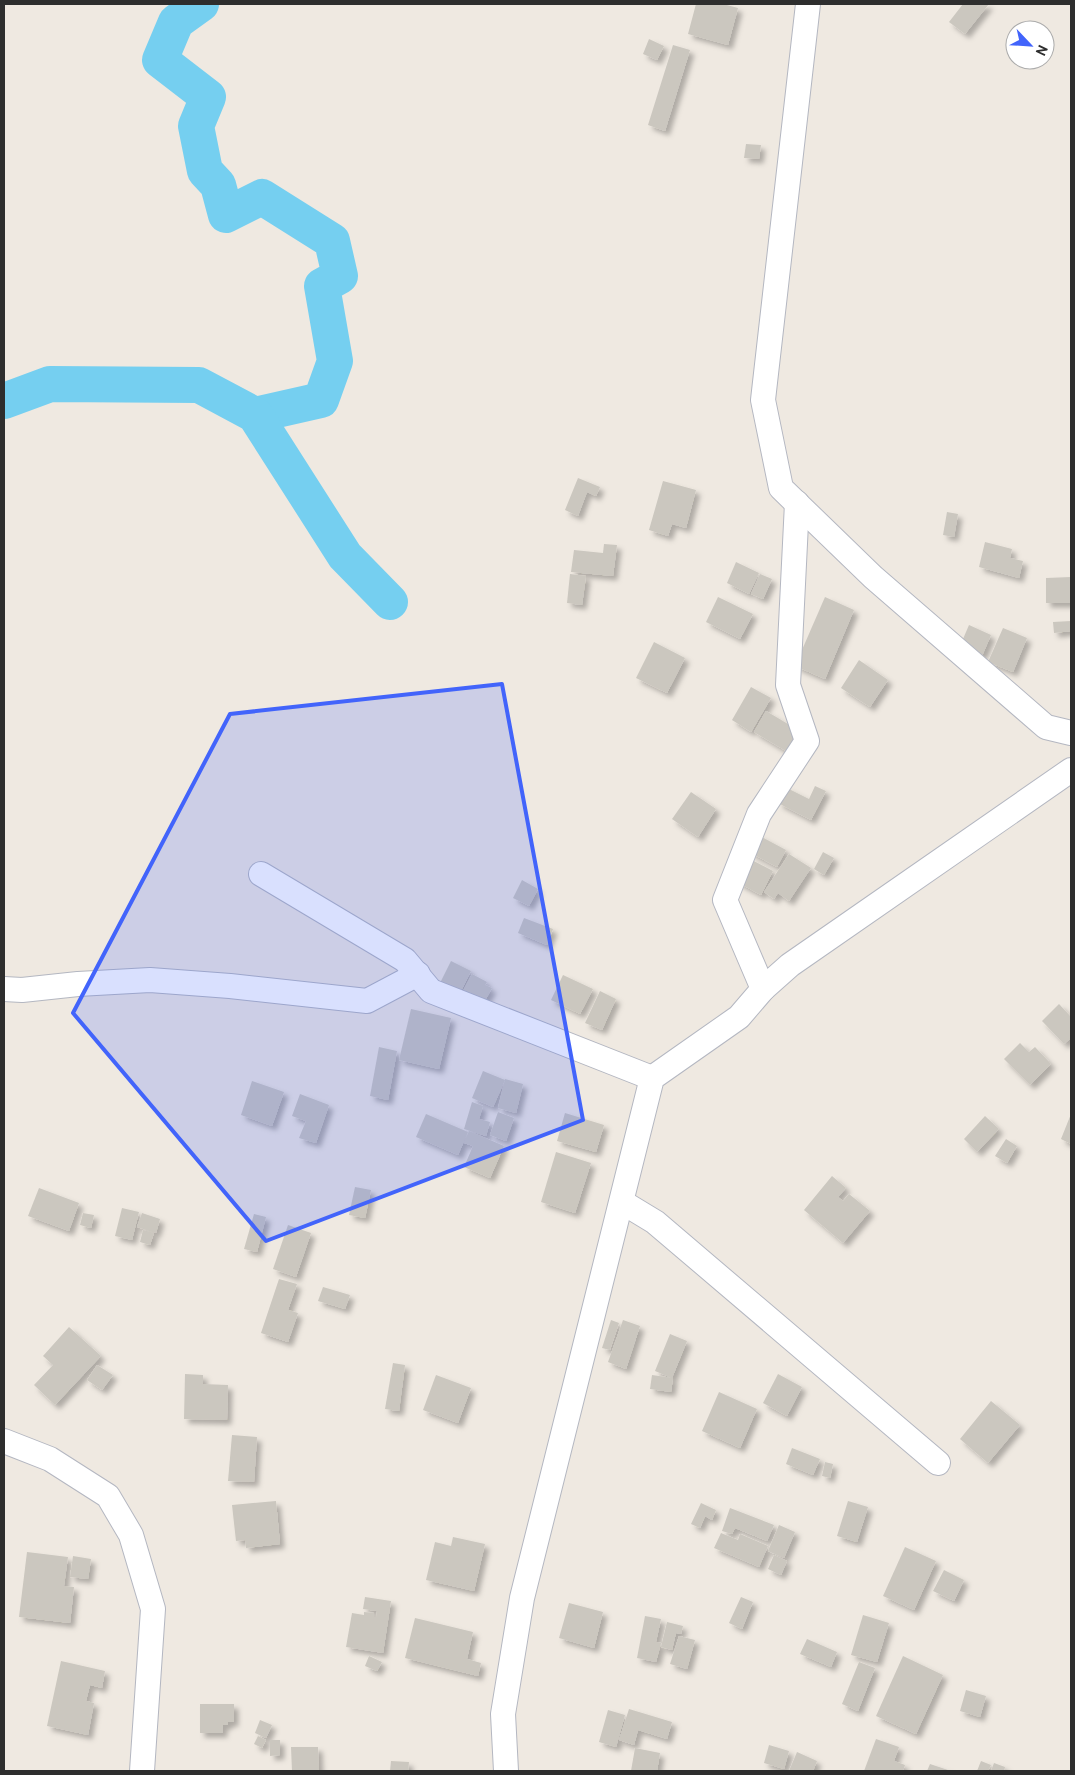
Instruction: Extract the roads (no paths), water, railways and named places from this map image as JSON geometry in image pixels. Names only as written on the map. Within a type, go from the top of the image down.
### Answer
[{"type":"street","points":[[808,4],[763,400],[781,488],[873,576],[1046,727],[1071,733]]},
{"type":"street","points":[[763,989],[725,900],[759,814],[807,741],[788,684],[797,503]]},
{"type":"street","points":[[506,1771],[503,1714],[522,1598],[652,1078],[739,1017],[763,989],[790,965],[1071,770]]},
{"type":"street","points":[[261,874],[405,960],[431,991],[652,1078]]},
{"type":"street","points":[[4,989],[22,990],[78,984],[150,980],[230,986],[366,1001],[418,974]]},
{"type":"street","points":[[622,1202],[655,1222],[938,1462]]},
{"type":"street","points":[[4,1440],[50,1459],[108,1496],[131,1535],[153,1609],[142,1771]]},
{"type":"waterway","points":[[201,4],[176,22],[160,60],[208,97],[196,126],[205,171],[218,185],[226,215],[262,197],[332,241],[340,276],[322,286],[335,361],[321,400],[255,415]]},
{"type":"waterway","points":[[4,401],[50,384],[199,385],[255,415],[345,556],[390,602]]}]
